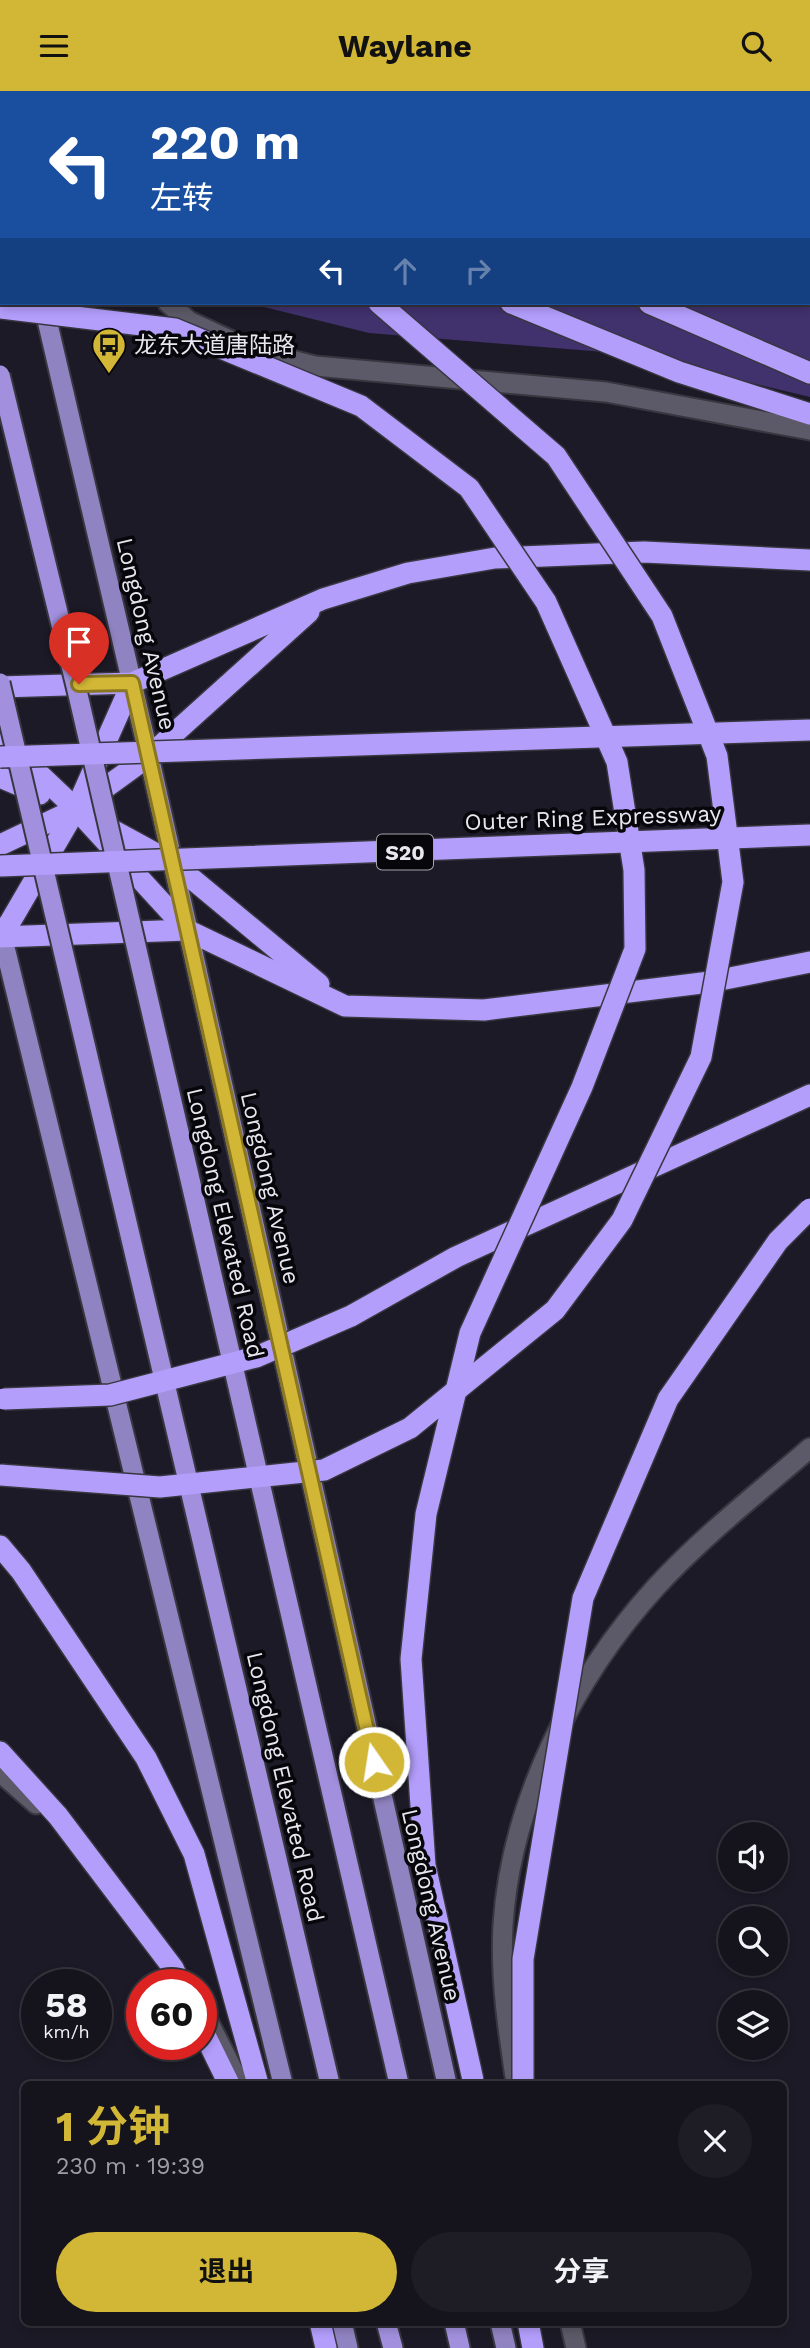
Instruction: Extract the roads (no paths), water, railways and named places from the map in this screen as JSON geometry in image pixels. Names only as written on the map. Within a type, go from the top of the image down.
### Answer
[{"type":"highway","points":[[0,1475],[160,1487],[324,1470],[410,1427],[555,1310],[622,1220],[701,1057],[733,882],[717,756],[662,615],[556,456],[381,305]]},
{"type":"highway","points":[[517,305],[679,372],[810,414]]},
{"type":"highway","points":[[654,305],[810,373]]},
{"type":"highway","points":[[0,308],[175,328],[361,406],[469,488],[546,602],[617,762],[634,870],[635,949],[582,1087],[470,1333],[426,1514],[411,1659],[425,1865],[473,2081]]},
{"type":"highway","name":"Longdong Elevated Road","points":[[0,375],[76,686],[398,2081]]},
{"type":"highway","points":[[0,685],[132,683],[323,599],[408,573],[495,558],[644,552],[810,559]]},
{"type":"highway","points":[[0,845],[76,810],[149,755],[323,599]]},
{"type":"highway","points":[[1,933],[76,810],[132,683]]},
{"type":"highway","name":"Longdong Elevated Road","points":[[0,685],[329,2081]]},
{"type":"highway","points":[[0,757],[810,730]]},
{"type":"highway","points":[[0,737],[76,810],[187,930],[345,1006],[484,1010],[603,998],[710,982],[810,962]]},
{"type":"highway","points":[[0,777],[76,810],[173,863],[345,1006]]},
{"type":"highway","name":"Outer Ring Expressway","points":[[0,866],[810,835]]},
{"type":"highway","points":[[1,933],[187,930]]},
{"type":"highway","points":[[0,1399],[110,1395],[256,1357],[351,1316],[456,1257],[810,1095]]},
{"type":"highway","points":[[523,2081],[523,1959],[583,1598],[668,1399],[778,1241],[810,1209]]},
{"type":"highway","points":[[0,1546],[21,1571],[145,1758],[194,1854],[257,2081]]},
{"type":"highway","points":[[0,1752],[58,1815],[173,1969]]},
{"type":"highway","points":[[217,2060],[228,2081]]},
{"type":"highway","points":[[321,2326],[326,2348]]},
{"type":"highway","points":[[387,2326],[393,2348]]},
{"type":"highway","points":[[455,2326],[460,2348]]},
{"type":"highway","points":[[529,2326],[533,2348]]},
{"type":"highway","points":[[538,2326],[540,2348]]},
{"type":"main road","name":"Longdong Avenue","points":[[43,305],[149,755],[446,2081]]},
{"type":"main road","points":[[1,933],[283,2081]]},
{"type":"main road","points":[[343,2326],[348,2348]]},
{"type":"main road","points":[[501,2326],[506,2348]]},
{"type":"street","points":[[170,305],[189,321],[251,350],[315,366],[606,392],[810,430]]},
{"type":"street","points":[[516,2081],[505,2005],[503,1925],[513,1854],[532,1794],[565,1718],[601,1657],[656,1588],[716,1529],[810,1448]]},
{"type":"street","points":[[1,1774],[65,1829],[121,1892],[178,1969]]},
{"type":"street","points":[[217,2039],[238,2081]]},
{"type":"street","points":[[311,2326],[316,2348]]},
{"type":"street","points":[[571,2326],[576,2348]]},
{"type":"place","name":"龙东大道唐陆路","points":[[109,375]]}]
